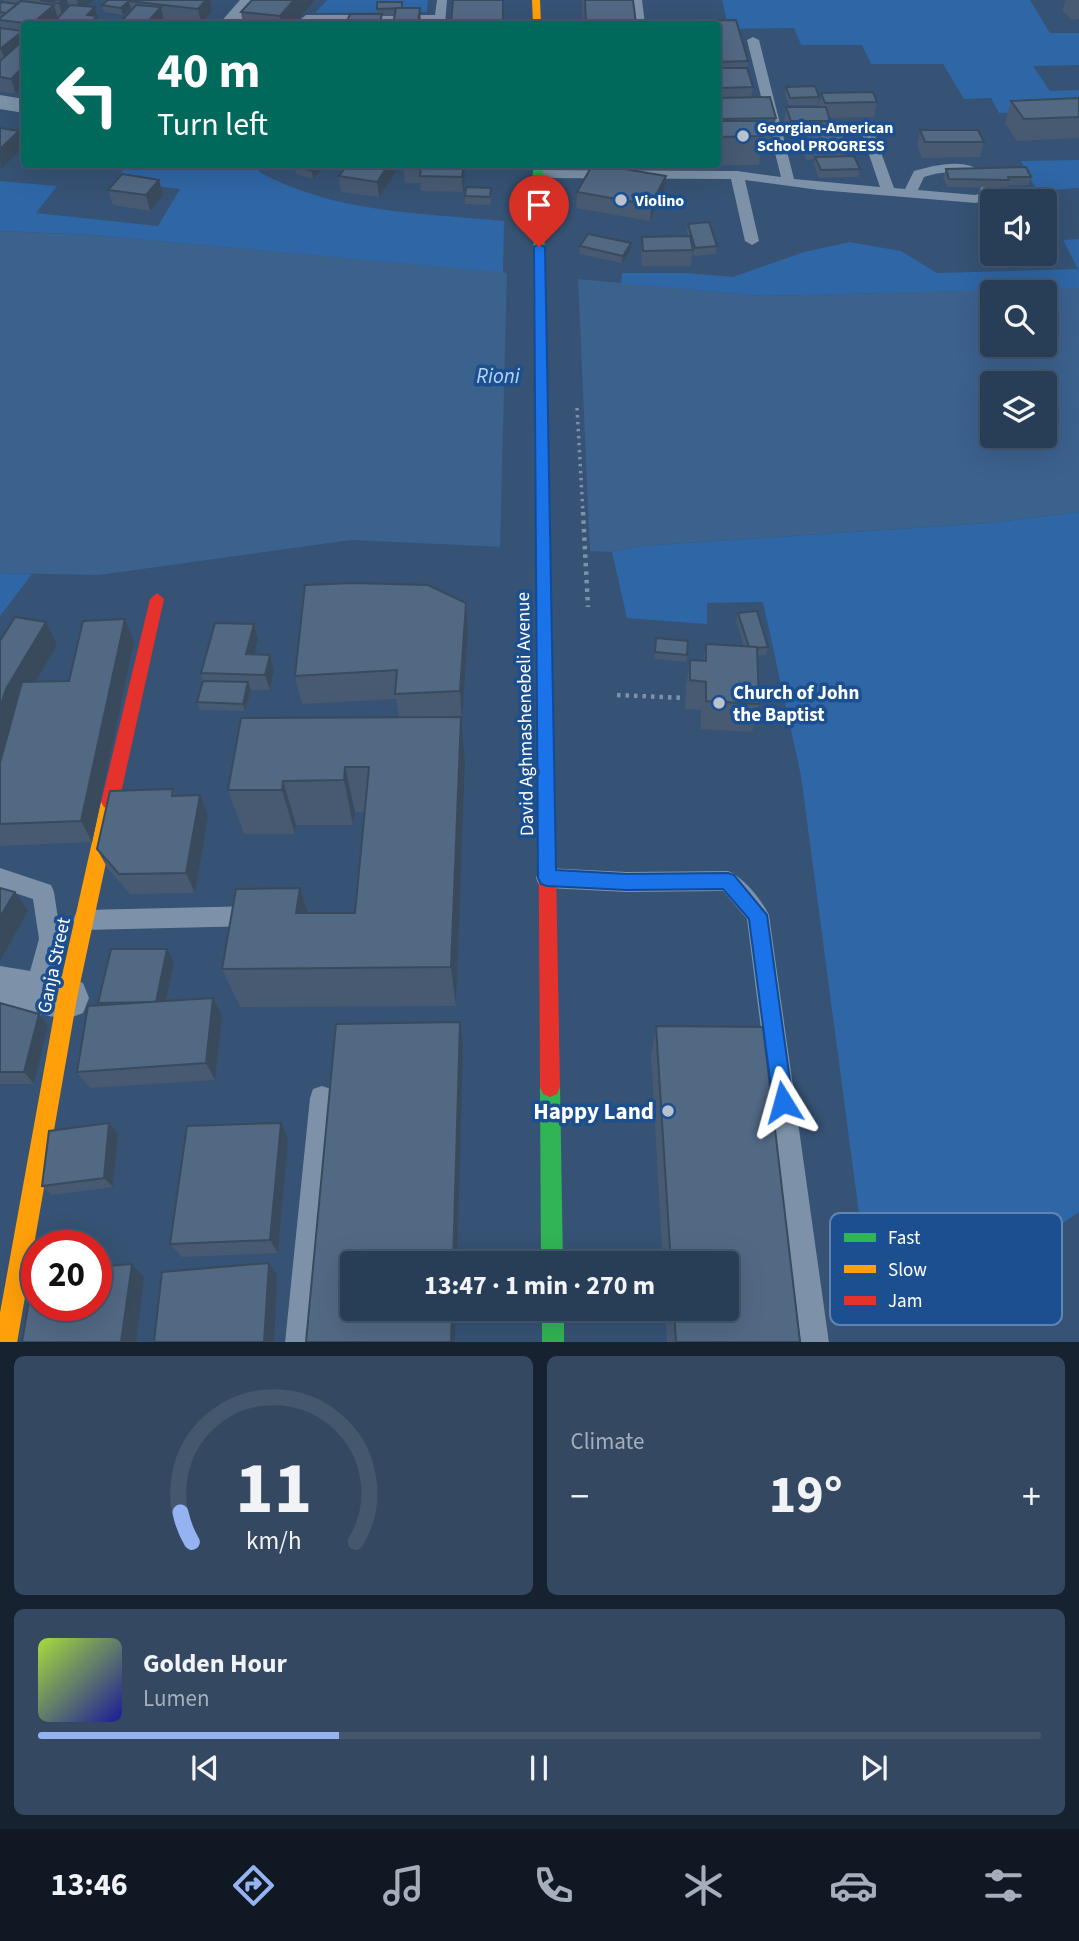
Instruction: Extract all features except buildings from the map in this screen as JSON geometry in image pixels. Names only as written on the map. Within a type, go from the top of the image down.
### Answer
[{"type":"main road","points":[[536,0],[537,21]]},
{"type":"main road","name":"David Aghmashenebeli Avenue","points":[[538,169],[552,1251]]},
{"type":"main road","name":"Ganja Street","points":[[6,1342],[34,993],[84,920],[157,599]]},
{"type":"main road","points":[[553,1321],[553,1342]]},
{"type":"street","points":[[231,21],[246,0]]},
{"type":"street","points":[[0,102],[21,106]]},
{"type":"lane","points":[[307,17],[440,21],[442,0]]},
{"type":"lane","points":[[637,0],[640,21]]},
{"type":"lane","points":[[753,40],[788,181]]},
{"type":"lane","points":[[865,125],[888,191]]},
{"type":"lane","points":[[910,193],[919,174],[943,166],[962,167],[979,174]]},
{"type":"lane","points":[[538,169],[737,175],[976,199],[985,196],[987,187]]},
{"type":"lane","points":[[737,175],[752,241]]},
{"type":"lane","points":[[0,878],[43,892],[50,939],[34,993]]},
{"type":"lane","points":[[547,878],[627,882],[728,881],[758,915],[815,1342]]},
{"type":"lane","points":[[84,920],[283,915]]},
{"type":"lane","points":[[299,1342],[322,1098]]},
{"type":"path","points":[[617,695],[685,698]]},
{"type":"shaded area","points":[[327,0],[428,0],[427,12],[315,13]]},
{"type":"shaded area","points":[[722,0],[1030,0],[1050,33],[1079,33],[1079,65],[1033,66],[1050,91],[1079,90],[1079,112],[999,113],[991,98],[964,99],[943,64],[871,64],[862,45],[801,45],[794,28],[729,29]]},
{"type":"shaded area","points":[[1079,160],[1079,188],[1036,189],[1021,161]]},
{"type":"shaded area","points":[[124,168],[261,168],[259,172],[288,186],[348,203],[410,213],[504,221],[503,273],[93,235],[0,231],[0,181],[57,186],[36,213],[158,226],[180,189],[116,181]]},
{"type":"shaded area","points":[[1079,239],[1079,288],[1057,289],[1057,280],[980,280],[980,291],[764,296],[621,284],[622,273],[686,273],[733,277],[804,252],[850,242],[901,251],[937,273],[1078,269],[1063,240]]},
{"type":"shaded area","points":[[1079,512],[1079,1212],[1062,1224],[1062,1213],[859,1213],[801,776],[763,602],[707,603],[707,624],[627,618],[612,552],[641,546],[989,523]]},
{"type":"shaded area","points":[[0,573],[32,574],[0,616]]},
{"type":"water","name":"Rioni","points":[[0,231],[93,235],[764,296],[980,291],[980,357],[1057,357],[1057,289],[1079,288],[1079,512],[989,523],[641,546],[612,552],[351,540],[99,575],[0,573]]},
{"type":"pier","points":[[507,270],[578,277],[590,555],[500,550]]},
{"type":"traffic: fast","points":[[538,168],[542,477]]},
{"type":"traffic: fast","points":[[550,1087],[552,1251]]},
{"type":"traffic: fast","points":[[553,1321],[553,1342]]},
{"type":"traffic: slow","points":[[536,0],[537,21]]},
{"type":"traffic: slow","points":[[542,477],[546,759]]},
{"type":"traffic: slow","points":[[6,1342],[67,998],[110,802]]},
{"type":"traffic: jam","points":[[110,802],[157,599]]},
{"type":"traffic: jam","points":[[546,759],[550,1087]]},
{"type":"place","name":"Georgian-American School PROGRESS","points":[[743,136]]},
{"type":"place","name":"Violino","points":[[621,200]]},
{"type":"place","name":"Church of John the Baptist","points":[[719,703]]},
{"type":"place","name":"Happy Land","points":[[668,1111]]},
{"type":"route","points":[[539,247],[547,878],[627,882],[728,881],[758,915],[783,1102]]}]
